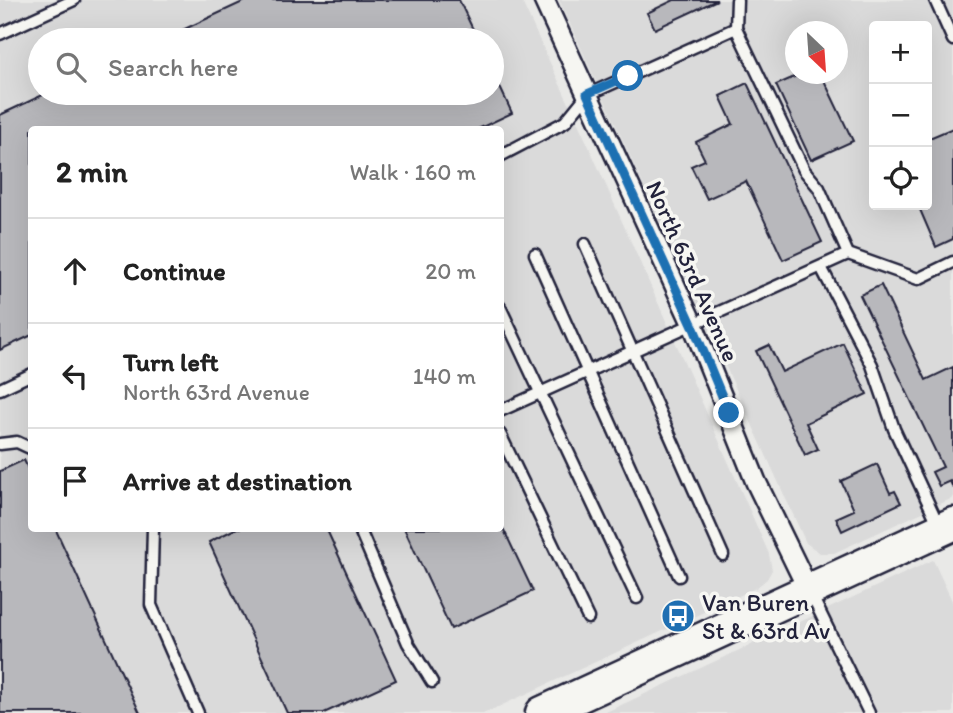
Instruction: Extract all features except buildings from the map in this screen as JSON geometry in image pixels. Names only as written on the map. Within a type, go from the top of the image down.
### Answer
[{"type":"main road","points":[[542,713],[947,527]]},
{"type":"street","name":"North 63rd Avenue","points":[[544,0],[693,326],[756,482],[809,591]]},
{"type":"lane","points":[[0,34],[74,0]]},
{"type":"lane","points":[[737,0],[736,28],[804,170],[819,188],[848,254]]},
{"type":"lane","points":[[934,0],[953,40]]},
{"type":"lane","points":[[504,154],[565,122],[587,94],[736,28]]},
{"type":"lane","points":[[585,244],[723,555]]},
{"type":"lane","points":[[535,254],[679,576]]},
{"type":"lane","points":[[504,408],[541,394],[848,254],[918,279],[953,262]]},
{"type":"lane","points":[[821,267],[872,365],[894,429],[947,527]]},
{"type":"lane","points":[[504,315],[637,598]]},
{"type":"lane","points":[[0,388],[28,376]]},
{"type":"lane","points":[[504,441],[588,618]]},
{"type":"lane","points":[[0,444],[17,442],[28,447]]},
{"type":"lane","points":[[153,532],[151,605],[198,713]]},
{"type":"lane","points":[[361,532],[408,643],[432,682]]},
{"type":"lane","name":"North 63rd Avenue","points":[[809,591],[869,713]]},
{"type":"shaded area","points":[[0,0],[521,0],[769,554],[772,570],[767,579],[756,588],[485,713],[0,713]]},
{"type":"shaded area","points":[[559,0],[953,0],[953,498],[834,553],[820,553],[806,543]]},
{"type":"shaded area","points":[[933,560],[953,603],[953,713],[604,713]]},
{"type":"place","name":"Van Buren St & 63rd Av","points":[[678,616]]},
{"type":"route","points":[[628,76],[587,94],[693,326],[729,413]]}]
